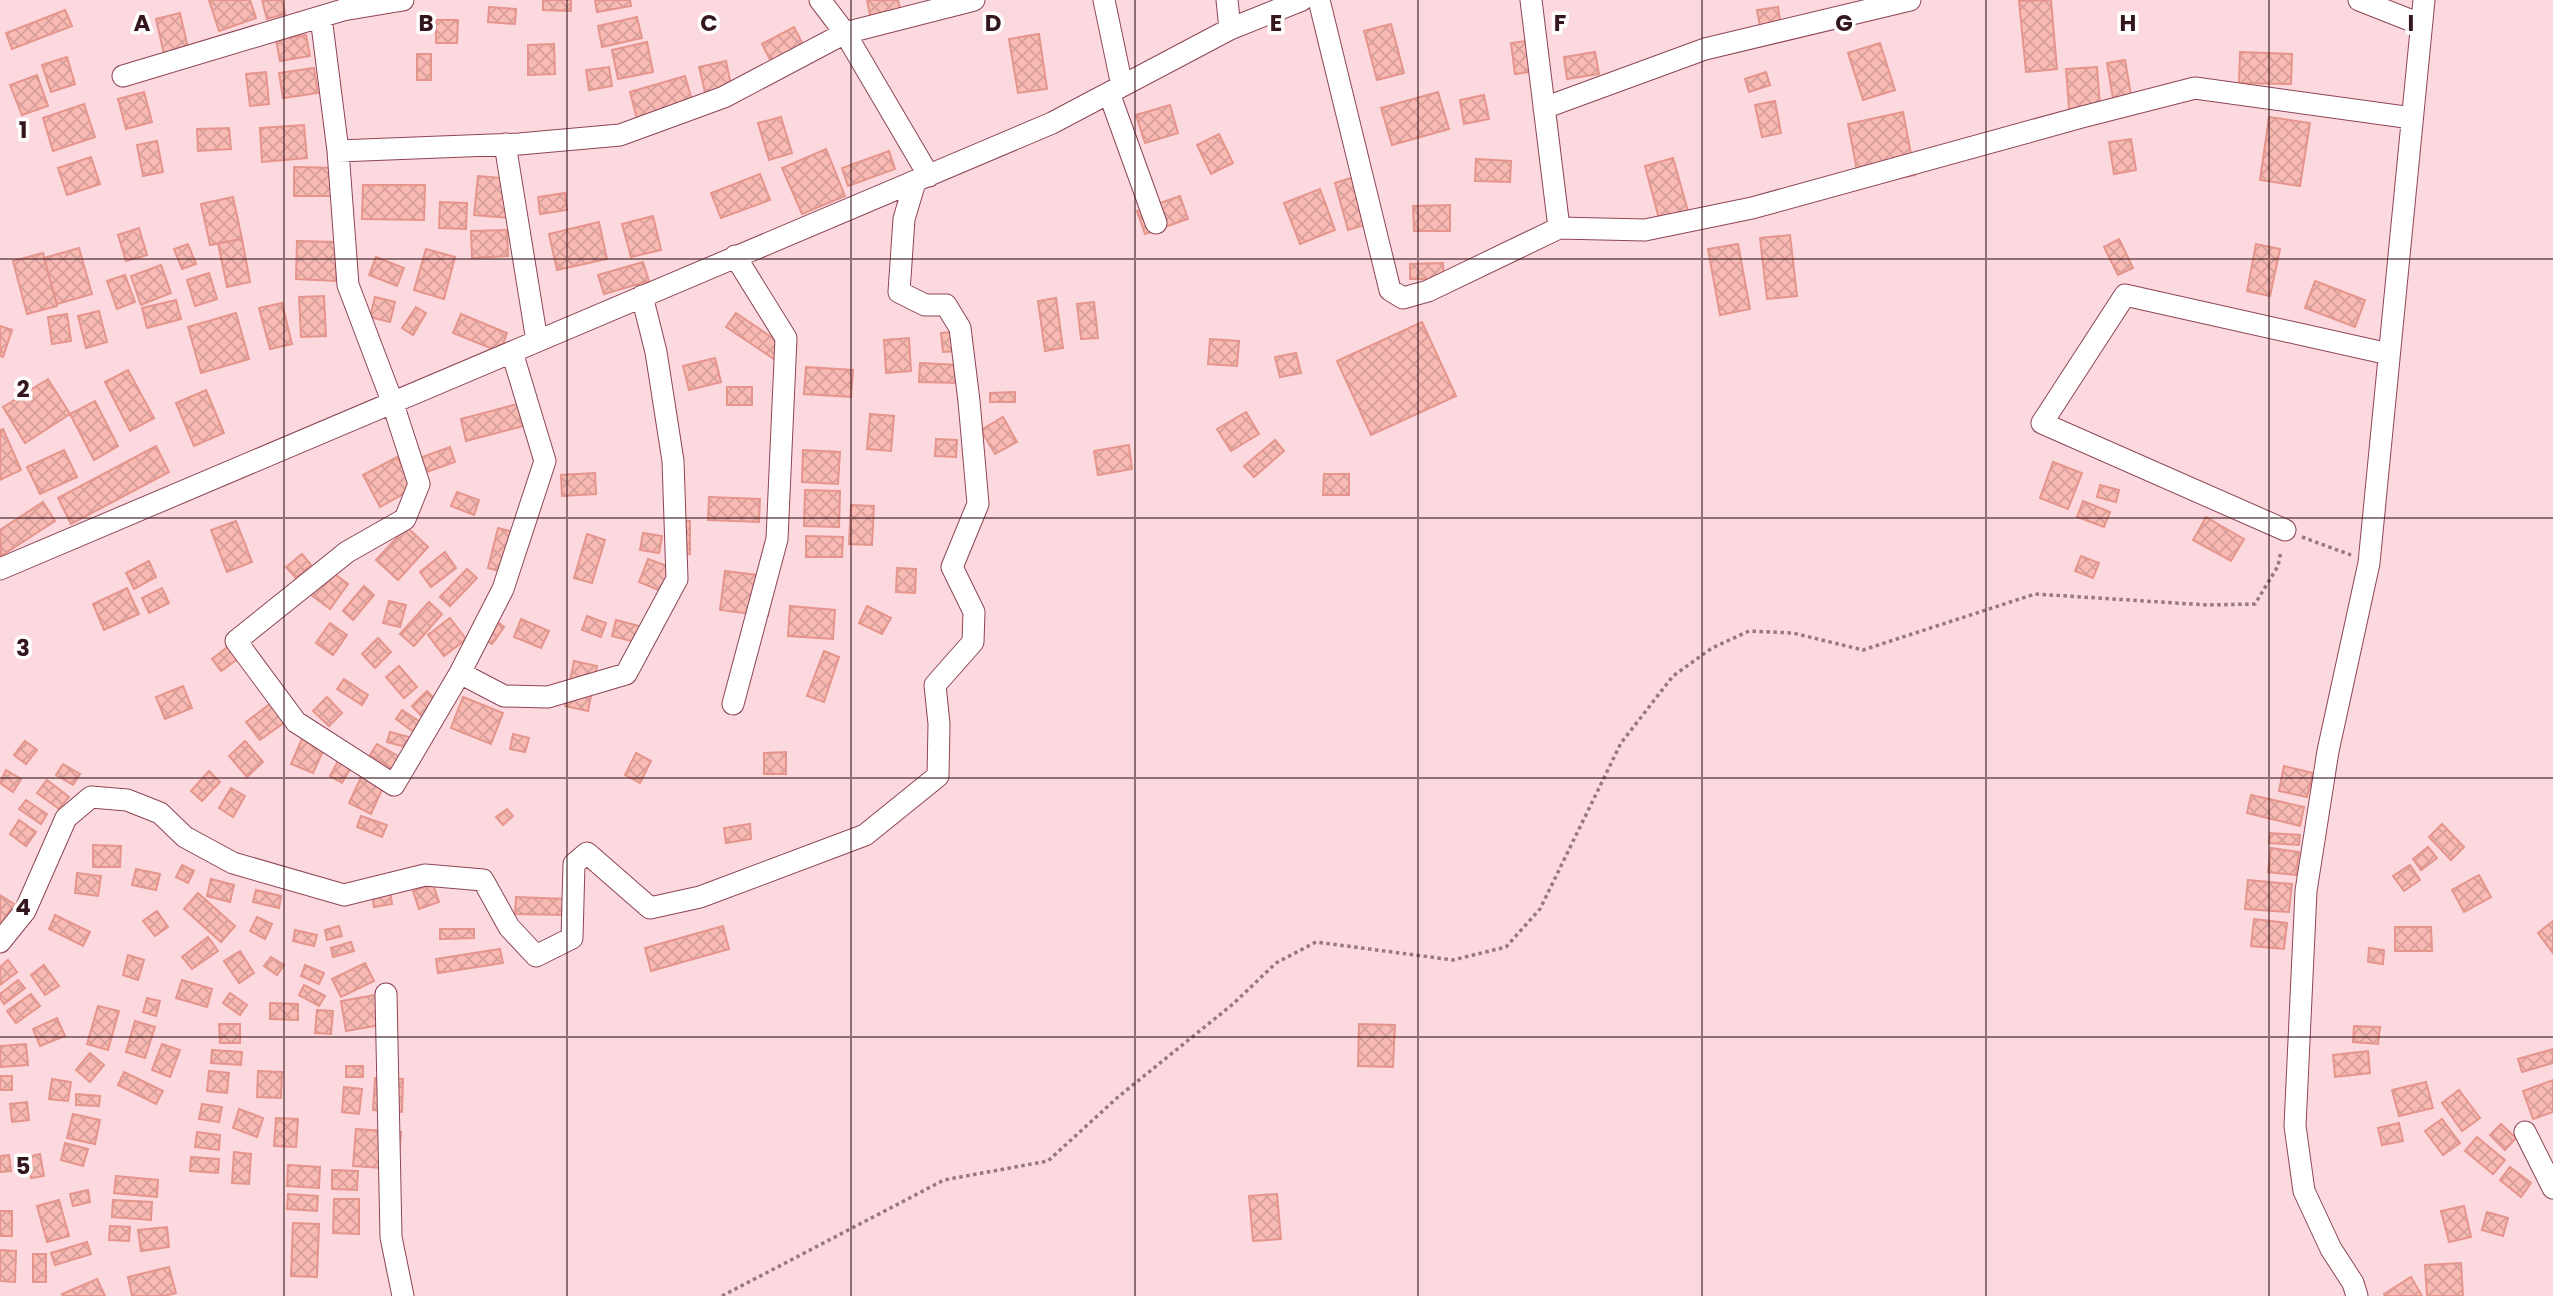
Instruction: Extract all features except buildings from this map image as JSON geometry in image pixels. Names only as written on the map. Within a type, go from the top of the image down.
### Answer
[{"type":"street","points":[[123,76],[321,17],[403,0]]},
{"type":"street","points":[[820,0],[845,33],[922,179]]},
{"type":"street","points":[[338,151],[505,144],[620,135],[724,97],[845,33],[974,0]]},
{"type":"street","points":[[1104,0],[1116,90],[1156,223]]},
{"type":"street","points":[[1227,0],[1230,29]]},
{"type":"street","points":[[0,569],[1052,123],[1230,29],[1302,0]]},
{"type":"street","points":[[1319,0],[1390,290],[1403,298],[1428,291],[1559,228],[1645,230],[1752,208],[2195,88],[2412,118]]},
{"type":"street","points":[[1531,0],[1559,228]]},
{"type":"street","points":[[1544,108],[1705,49],[1910,0]]},
{"type":"street","points":[[2359,0],[2420,24]]},
{"type":"street","points":[[2357,1296],[2353,1283],[2330,1249],[2304,1191],[2295,1126],[2306,891],[2328,751],[2369,562],[2424,0]]},
{"type":"street","points":[[321,17],[338,151],[348,285],[393,401],[419,484],[405,519],[348,552],[236,641],[296,722],[394,785],[460,673],[503,589],[545,461],[512,352]]},
{"type":"street","points":[[505,144],[537,341]]},
{"type":"street","points":[[0,942],[25,911],[66,818],[91,797],[127,800],[160,813],[185,837],[233,863],[344,895],[425,875],[483,880],[509,927],[536,956],[572,938],[574,864],[587,853],[650,908],[700,897],[864,835],[938,776],[939,724],[935,685],[973,642],[974,612],[952,567],[978,504],[960,328],[946,304],[925,305],[898,292],[904,219],[922,179]]},
{"type":"street","points":[[733,704],[777,539],[786,338],[735,256]]},
{"type":"street","points":[[2285,530],[2042,423],[2125,295],[2389,354]]},
{"type":"street","points":[[460,673],[504,696],[548,697],[625,674],[677,579],[673,461],[656,352],[642,296]]},
{"type":"street","points":[[386,994],[391,1237],[403,1296]]},
{"type":"street","points":[[2525,1132],[2553,1188]]},
{"type":"path","points":[[722,1296],[944,1180],[1048,1161],[1118,1097],[1233,1004],[1276,963],[1316,942],[1453,960],[1506,947],[1540,909],[1621,743],[1673,676],[1712,648],[1749,631],[1793,633],[1863,650],[2035,594],[2207,605],[2255,604],[2278,566],[2285,530],[2369,562]]}]
